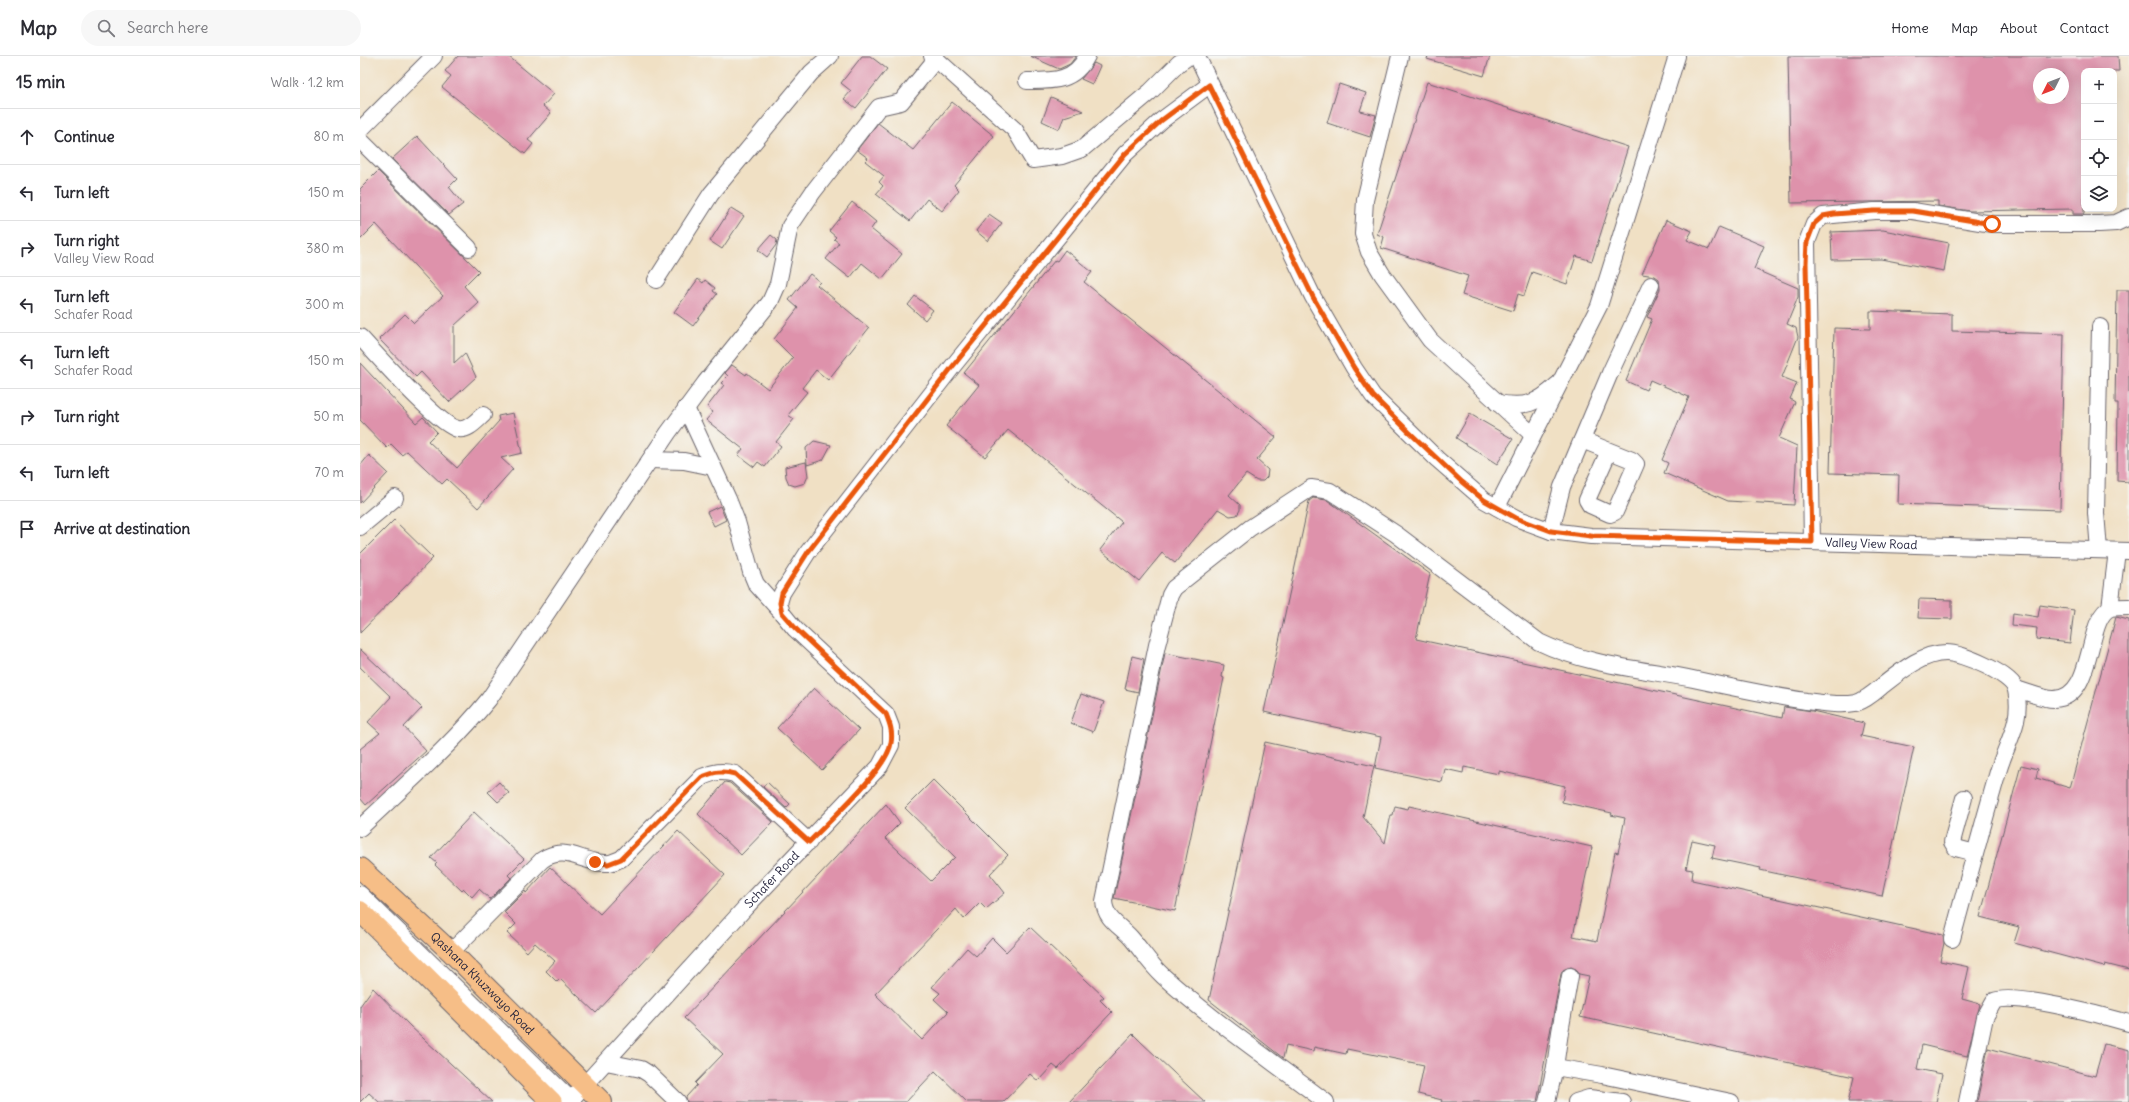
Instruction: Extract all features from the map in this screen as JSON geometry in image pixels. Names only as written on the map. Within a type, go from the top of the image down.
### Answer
[{"type":"main road","name":"Qashana Khuzwayo Road","points":[[360,868],[451,952],[602,1102]]},
{"type":"main road","points":[[360,911],[369,927],[566,1102]]},
{"type":"street","points":[[360,130],[434,56]]},
{"type":"street","points":[[656,280],[711,194],[811,73],[830,56]]},
{"type":"street","points":[[1027,81],[1051,81],[1071,76],[1079,69],[1087,56]]},
{"type":"street","points":[[360,828],[438,754],[473,719],[485,704],[686,408],[770,302],[778,284],[790,226],[813,192],[879,107],[900,102],[934,58],[1015,130],[1033,160],[1062,156],[1082,149],[1150,92],[1179,63],[1188,57],[1197,56]]},
{"type":"street","name":"Valley View Road","points":[[1197,56],[1209,85],[1313,297],[1354,368],[1373,396],[1462,482],[1484,500],[1516,518],[1551,531],[1591,536],[2123,551]]},
{"type":"street","points":[[1400,56],[1365,200],[1363,234],[1369,252],[1382,274],[1430,340],[1533,435]]},
{"type":"street","points":[[1497,507],[1599,306],[1677,56]]},
{"type":"street","points":[[782,613],[780,603],[782,593],[808,552],[953,366],[1125,154],[1162,120],[1209,85]]},
{"type":"street","points":[[360,140],[470,248]]},
{"type":"street","points":[[1812,542],[1807,242],[1818,220],[1823,216],[1834,214],[1874,211],[1913,211],[1992,224],[2099,224],[2116,222],[2129,217]]},
{"type":"street","points":[[1551,531],[1558,498],[1610,372],[1651,285]]},
{"type":"street","points":[[2099,550],[2096,513],[2100,327]]},
{"type":"street","points":[[360,337],[435,414],[449,426],[458,430],[469,428],[483,415]]},
{"type":"street","points":[[1497,403],[1523,406],[1543,397],[1561,382]]},
{"type":"street","name":"Schafer Road","points":[[566,1102],[585,1085],[745,908],[880,766],[891,745],[891,727],[886,714],[796,629],[756,584],[751,572],[737,522],[686,408]]},
{"type":"street","points":[[1582,440],[1609,451]]},
{"type":"street","points":[[650,460],[684,461],[713,467]]},
{"type":"street","points":[[1326,1102],[1244,1043],[1162,975],[1141,953],[1128,934],[1112,920],[1105,908],[1108,880],[1155,652],[1170,595],[1174,588],[1250,528],[1292,499],[1311,488],[1330,491],[1396,534],[1539,642],[1552,648],[1588,659],[1781,697],[1843,704],[1858,702],[1904,669],[1936,654],[1949,653],[1967,658],[1996,671],[2006,678],[2016,689],[2053,699],[2063,698],[2080,682],[2098,623],[2104,612],[2110,608],[2129,607]]},
{"type":"street","points":[[360,527],[395,498]]},
{"type":"street","points":[[2110,608],[2123,551]]},
{"type":"street","points":[[1952,939],[1999,768],[2016,722],[2016,689]]},
{"type":"street","points":[[451,952],[542,860],[550,854],[562,852],[608,864],[621,859],[702,777],[716,772],[726,771],[735,774],[809,842]]},
{"type":"street","points":[[1964,798],[1952,842],[1956,848],[1975,853]]},
{"type":"street","points":[[360,894],[566,1102]]},
{"type":"street","points":[[1547,1102],[1555,1067],[1570,976]]},
{"type":"street","points":[[1967,1102],[1985,1018],[1994,1001],[2001,998],[2056,1006],[2098,1014],[2129,1023]]},
{"type":"street","points":[[606,1062],[641,1069],[649,1074],[678,1102]]},
{"type":"street","points":[[1555,1067],[1602,1075],[1731,1102]]},
{"type":"street","points":[[1576,1102],[1589,1098],[1622,1102]]},
{"type":"building","points":[[458,56],[508,56],[554,94],[543,106],[551,113],[528,140],[533,144],[525,154],[442,87],[451,76],[445,71]]},
{"type":"building","points":[[862,56],[870,56],[887,69],[856,108],[844,99],[851,91],[841,83]]},
{"type":"building","points":[[1030,56],[1076,56],[1070,64],[1059,69]]},
{"type":"building","points":[[1428,56],[1490,56],[1484,76],[1427,59]]},
{"type":"building","points":[[1788,56],[2118,56],[2119,71],[2117,71],[2117,68],[2081,68],[2081,212],[2084,212],[2084,214],[2073,214],[2073,209],[1970,211],[1938,206],[1938,201],[1791,203]]},
{"type":"building","points":[[1094,63],[1100,66],[1092,84],[1081,79]]},
{"type":"building","points":[[1427,82],[1628,147],[1592,261],[1576,256],[1567,284],[1532,272],[1524,296],[1518,294],[1513,311],[1462,295],[1468,276],[1381,248],[1384,237],[1377,234]]},
{"type":"building","points":[[1339,84],[1366,93],[1360,111],[1376,115],[1370,137],[1327,123]]},
{"type":"building","points":[[1051,97],[1083,111],[1064,117],[1059,129],[1042,121]]},
{"type":"building","points":[[952,102],[994,136],[954,185],[959,190],[942,211],[927,199],[910,221],[876,194],[883,186],[879,182],[884,176],[865,161],[868,158],[857,150],[878,123],[913,150]]},
{"type":"building","points":[[417,136],[457,179],[449,187],[463,204],[449,215],[392,159]]},
{"type":"building","points":[[378,171],[479,271],[464,286],[479,303],[454,326],[454,363],[465,353],[476,377],[449,402],[421,372],[416,377],[379,339],[405,314],[414,323],[443,296],[376,224],[360,240],[360,189]]},
{"type":"building","points":[[852,202],[876,222],[871,229],[902,254],[882,279],[862,263],[850,278],[826,259],[839,243],[834,239],[836,237],[829,231]]},
{"type":"building","points":[[731,208],[744,216],[722,249],[710,241]]},
{"type":"building","points":[[989,214],[1002,223],[988,241],[976,231]]},
{"type":"building","points":[[1666,220],[1692,231],[1687,240],[1709,249],[1719,227],[1764,246],[1754,269],[1798,288],[1798,297],[1787,324],[1796,328],[1798,337],[1782,377],[1797,383],[1790,399],[1795,402],[1779,438],[1797,446],[1794,505],[1728,501],[1664,473],[1668,463],[1662,460],[1689,397],[1650,380],[1646,390],[1626,381],[1652,319],[1647,317],[1660,289],[1659,279],[1655,276],[1642,274]]},
{"type":"building","points":[[1883,230],[1949,243],[1944,271],[1881,259],[1832,260],[1831,232]]},
{"type":"building","points":[[771,235],[777,240],[776,245],[767,257],[758,250]]},
{"type":"building","points":[[1065,250],[1092,272],[1084,282],[1276,437],[1257,460],[1268,470],[1267,477],[1263,481],[1257,481],[1246,474],[1229,495],[1240,505],[1240,510],[1237,515],[1230,516],[1218,509],[1175,563],[1162,553],[1139,581],[1100,550],[1122,522],[1008,430],[985,457],[946,426],[979,385],[964,373],[1055,260],[1057,261]]},
{"type":"building","points":[[810,274],[820,282],[817,285],[869,328],[828,380],[816,370],[802,388],[807,392],[788,415],[794,419],[776,442],[781,446],[765,467],[758,462],[754,467],[738,455],[743,449],[706,420],[713,412],[707,407],[724,385],[721,383],[728,376],[725,373],[732,365],[746,375],[747,373],[768,389],[793,358],[774,339],[798,308],[789,300]]},
{"type":"building","points":[[698,279],[703,283],[705,280],[715,288],[713,291],[717,294],[693,326],[674,312]]},
{"type":"building","points":[[2117,290],[2129,290],[2129,482],[2117,481],[2118,403],[2115,403]]},
{"type":"building","points":[[915,296],[933,310],[925,320],[908,305]]},
{"type":"building","points":[[1870,311],[1952,314],[1952,331],[2064,334],[2060,510],[1898,504],[1899,475],[1830,473],[1834,328],[1870,329]]},
{"type":"building","points":[[360,363],[416,423],[423,417],[437,432],[428,441],[457,468],[499,421],[498,416],[513,413],[522,453],[501,458],[513,469],[478,508],[447,479],[442,484],[407,451],[402,455],[391,444],[387,448],[360,420]]},
{"type":"building","points":[[1470,414],[1513,439],[1497,464],[1456,438]]},
{"type":"building","points":[[814,441],[831,445],[823,460],[807,465],[806,448]]},
{"type":"building","points":[[369,455],[388,473],[360,503],[360,466]]},
{"type":"building","points":[[806,462],[808,476],[805,483],[795,486],[789,484],[786,477],[785,467]]},
{"type":"building","points":[[1313,498],[1327,500],[1430,574],[1416,639],[1782,718],[1784,707],[1812,711],[1864,723],[1861,736],[1914,747],[1882,896],[1760,870],[1761,868],[1712,858],[1715,845],[1692,840],[1686,869],[1693,870],[1692,880],[1943,935],[1944,943],[1940,961],[1969,967],[1962,999],[1980,1004],[1967,1056],[1922,1045],[1917,1069],[1942,1074],[1936,1102],[1848,1102],[1854,1077],[1580,1017],[1589,976],[1579,974],[1576,969],[1571,967],[1563,970],[1561,974],[1537,1102],[1441,1102],[1442,1100],[1418,1094],[1424,1065],[1347,1049],[1346,1054],[1314,1047],[1313,1051],[1286,1045],[1283,1058],[1209,1000],[1265,742],[1374,766],[1363,817],[1385,843],[1391,815],[1393,815],[1395,806],[1408,809],[1409,806],[1592,847],[1573,936],[1597,941],[1615,852],[1618,853],[1625,818],[1611,815],[1612,813],[1562,802],[1565,786],[1499,771],[1499,774],[1464,767],[1463,773],[1445,769],[1442,782],[1375,768],[1381,737],[1264,712],[1309,501]]},
{"type":"building","points":[[720,506],[726,520],[714,526],[707,512]]},
{"type":"building","points":[[394,520],[433,558],[360,633],[360,554]]},
{"type":"building","points":[[1919,599],[1952,600],[1952,619],[1918,618]]},
{"type":"building","points":[[2040,605],[2074,610],[2070,643],[2036,639],[2037,628],[2012,625],[2013,613],[2038,617]]},
{"type":"building","points":[[2116,617],[2129,620],[2129,970],[2105,964],[2104,967],[2014,943],[2019,927],[1980,917],[2021,765],[2038,769],[2036,778],[2070,788]]},
{"type":"building","points":[[360,649],[422,708],[404,727],[426,751],[366,805],[360,798],[360,749],[380,733],[368,722],[391,697],[360,667]]},
{"type":"building","points":[[1165,653],[1224,665],[1222,677],[1224,678],[1175,911],[1114,898]]},
{"type":"building","points":[[1132,656],[1144,659],[1138,692],[1125,689]]},
{"type":"building","points":[[814,688],[859,730],[822,770],[777,728]]},
{"type":"building","points":[[1081,694],[1104,702],[1093,732],[1071,723]]},
{"type":"building","points":[[933,780],[1008,855],[990,874],[1005,893],[986,909],[980,903],[964,919],[956,909],[875,994],[922,1040],[948,1012],[934,999],[940,993],[932,987],[967,948],[976,956],[992,938],[1006,952],[1030,927],[1104,997],[1100,1000],[1112,1012],[1058,1069],[1053,1065],[1038,1081],[1030,1074],[1003,1102],[967,1102],[935,1071],[906,1102],[687,1102],[686,1097],[697,1085],[695,1083],[723,1054],[684,1018],[886,804],[900,823],[885,838],[931,881],[955,857],[905,808]]},
{"type":"building","points":[[499,782],[509,793],[498,802],[488,792]]},
{"type":"building","points":[[725,782],[730,783],[773,822],[741,855],[698,814]]},
{"type":"building","points":[[767,782],[790,804],[786,808],[763,787]]},
{"type":"building","points":[[474,812],[524,859],[508,875],[511,878],[490,899],[479,889],[472,897],[464,889],[462,891],[435,865],[437,863],[431,858]]},
{"type":"building","points":[[678,831],[725,875],[596,1013],[560,979],[557,982],[546,971],[555,961],[535,943],[527,952],[507,933],[516,924],[504,912],[525,891],[526,893],[550,867],[600,914]]},
{"type":"building","points":[[373,988],[410,1026],[492,1102],[379,1102],[369,1093],[360,1102],[360,1006]]},
{"type":"building","points":[[1133,1034],[1141,1042],[1205,1102],[1069,1102]]},
{"type":"building","points":[[2104,1044],[2129,1050],[2129,1102],[1977,1102],[1988,1048],[2095,1076]]},
{"type":"route","points":[[595,862],[608,864],[621,859],[632,850],[674,804],[702,777],[716,772],[726,771],[735,774],[746,782],[809,842],[880,766],[891,745],[891,727],[886,714],[796,629],[782,613],[780,603],[782,593],[808,552],[953,366],[1125,154],[1162,120],[1209,85],[1278,222],[1313,297],[1334,336],[1373,396],[1437,459],[1484,500],[1516,518],[1551,531],[1591,536],[1812,542],[1806,263],[1807,242],[1814,224],[1823,216],[1834,214],[1874,211],[1913,211],[1992,224]]}]
